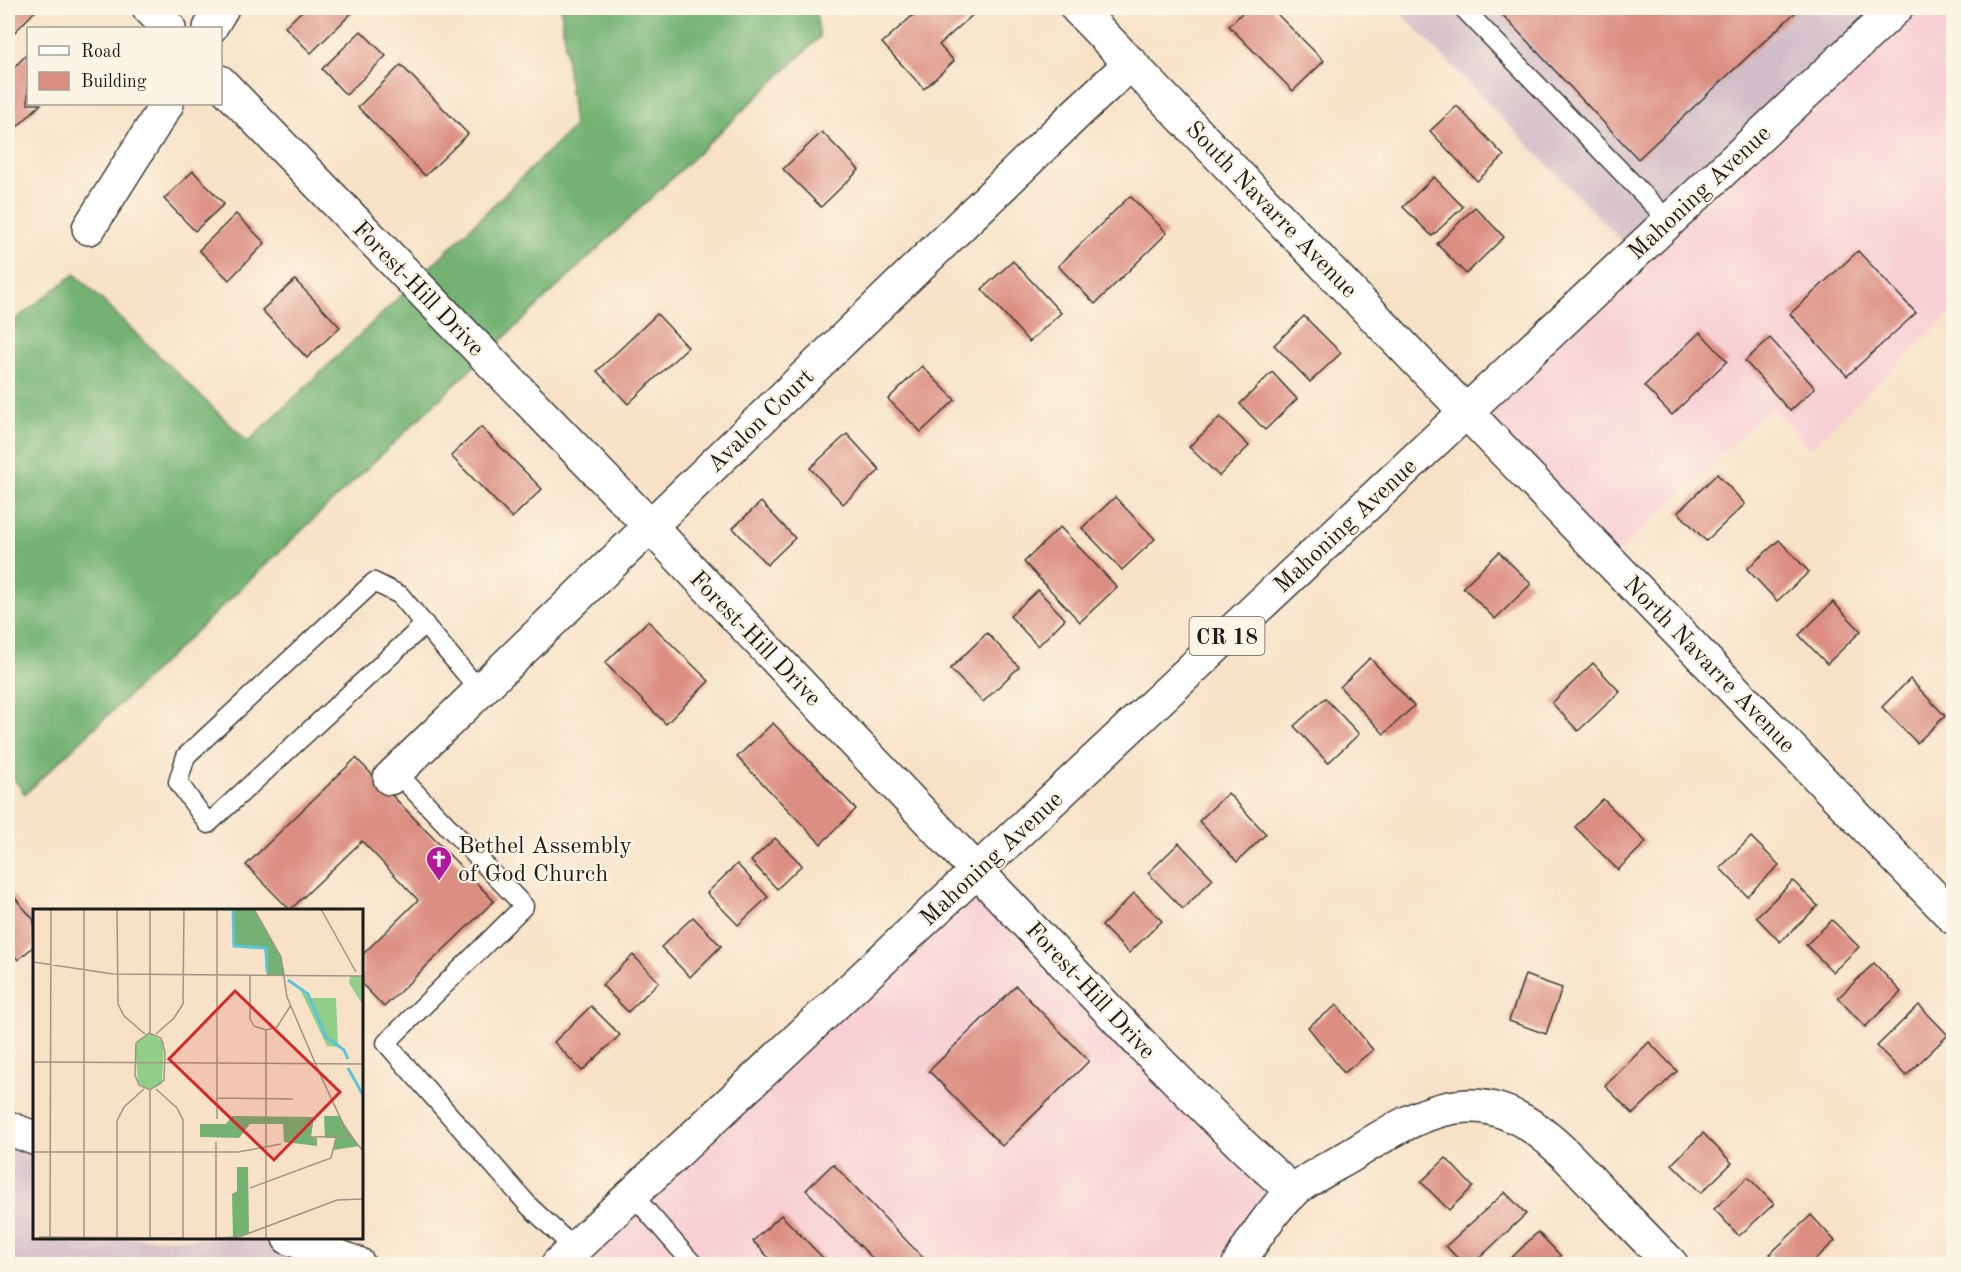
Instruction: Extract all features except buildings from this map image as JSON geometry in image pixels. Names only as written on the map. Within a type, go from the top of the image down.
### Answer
[{"type":"street","points":[[148,8],[168,27]]},
{"type":"street","points":[[211,27],[222,8]]},
{"type":"street","name":"South Navarre Avenue","points":[[1077,8],[1466,411]]},
{"type":"street","name":"Mahoning Avenue","points":[[566,1256],[1896,8]]},
{"type":"street","name":"Avalon Court","points":[[393,775],[1131,63]]},
{"type":"street","name":"Forest-Hill Drive","points":[[222,84],[650,526],[1141,1044],[1244,1147],[1293,1192]]},
{"type":"street","points":[[89,228],[166,105]]},
{"type":"street","name":"North Navarre Avenue","points":[[1466,411],[1953,918]]},
{"type":"street","points":[[1239,1264],[1259,1232],[1293,1192],[1383,1135],[1409,1122],[1446,1108],[1469,1106],[1491,1108],[1510,1114],[1546,1137],[1671,1264]]},
{"type":"street","points":[[8,1128],[33,1138]]},
{"type":"street","points":[[292,1239],[358,1264]]},
{"type":"lane","points":[[1463,8],[1669,221]]},
{"type":"lane","points":[[424,624],[208,824],[178,782],[186,756],[374,582],[400,595],[480,691]]},
{"type":"lane","points":[[393,775],[524,906],[386,1043],[530,1207],[566,1256]]},
{"type":"lane","points":[[632,1194],[693,1264]]},
{"type":"shaded area","points":[[1396,8],[1896,8],[1634,254]]},
{"type":"shaded area","points":[[1896,8],[1953,8],[1953,319],[1949,315],[1810,448],[1771,407],[1610,561],[1466,411]]},
{"type":"shaded area","points":[[978,871],[1293,1192],[1239,1264],[558,1264]]},
{"type":"shaded area","points":[[8,1128],[33,1138],[33,1239],[292,1239],[358,1264],[8,1264]]},
{"type":"green space","points":[[561,8],[815,8],[820,37],[25,794],[8,771],[8,325],[75,274],[248,442],[574,126]]},
{"type":"place","name":"Bethel Assembly of God Church","points":[[439,882]]}]
